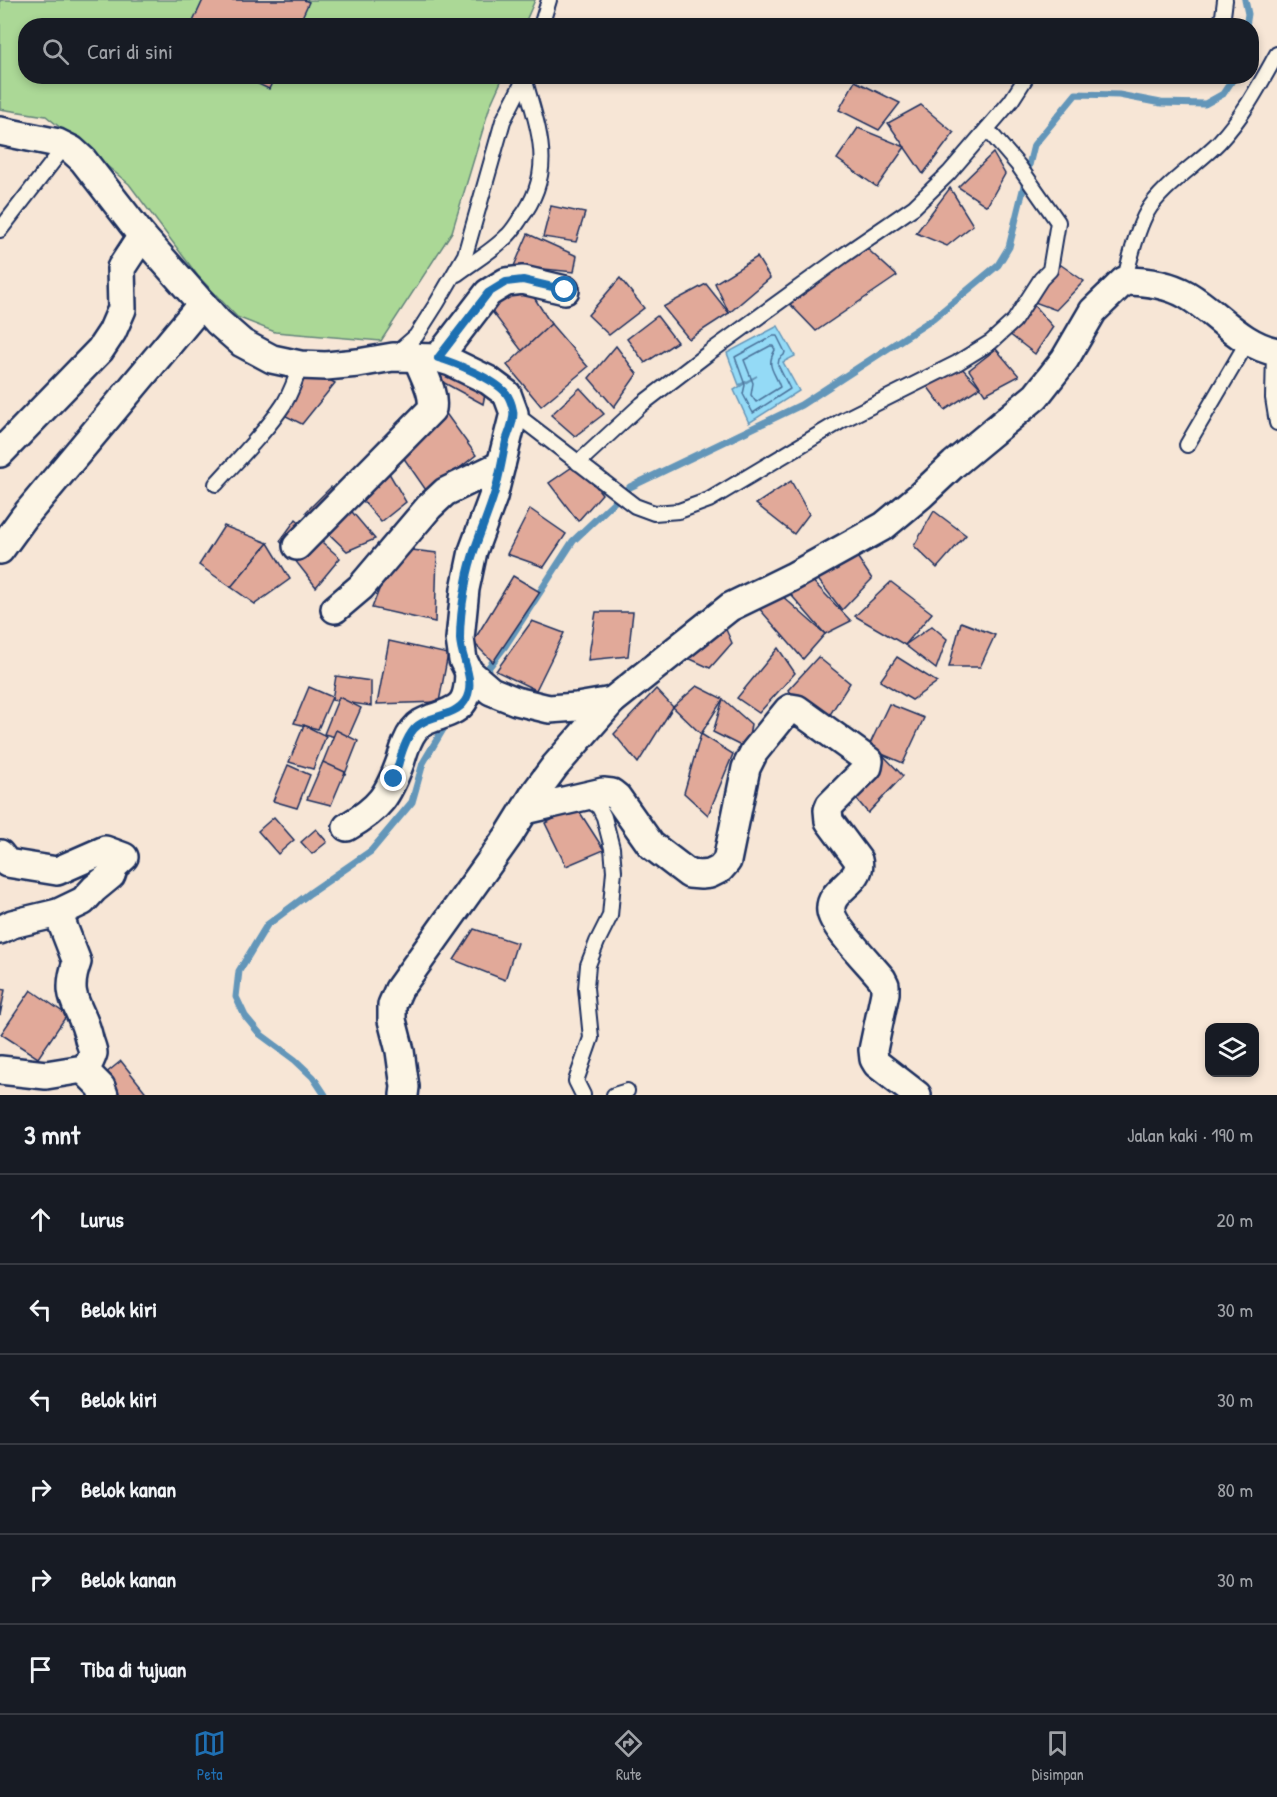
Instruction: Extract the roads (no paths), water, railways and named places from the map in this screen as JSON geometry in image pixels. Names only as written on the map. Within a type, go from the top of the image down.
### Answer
[{"type":"street","points":[[0,131],[58,143],[72,150],[83,160],[142,236],[218,322],[242,343],[272,360],[300,365],[326,366],[416,357],[450,362],[488,380],[507,394],[514,413],[494,497],[473,551],[465,589],[460,639],[463,660],[469,672],[491,691],[516,701],[549,709],[612,700]]},
{"type":"street","points":[[0,453],[100,350],[112,332],[122,309],[121,268],[142,236]]},
{"type":"street","points":[[416,357],[488,293],[506,282],[523,280],[565,290]]},
{"type":"street","points":[[404,1095],[400,1051],[392,1020],[392,1005],[399,989],[509,835],[555,766],[612,700],[730,608],[884,526],[921,496],[954,464],[1036,396],[1065,359],[1093,311],[1124,281],[1160,285],[1186,295],[1248,341],[1275,352]]},
{"type":"street","points":[[0,550],[24,517],[201,303]]},
{"type":"street","points":[[297,546],[432,409],[431,395],[416,357]]},
{"type":"street","points":[[335,609],[361,587],[429,507],[445,492],[501,465]]},
{"type":"street","points":[[347,827],[365,817],[381,802],[394,779],[415,728],[423,722],[453,710],[465,701],[469,672]]},
{"type":"street","points":[[525,810],[603,792],[612,793],[651,845],[689,874],[710,874],[720,869],[727,861],[743,780],[754,752],[788,710],[791,708],[797,710],[869,761],[868,767],[830,805],[828,810],[829,821],[858,860],[859,865],[856,874],[836,895],[831,911],[836,925],[885,985],[873,1050],[874,1059],[877,1064],[917,1095]]},
{"type":"street","points":[[0,854],[7,863],[57,871],[105,850],[124,857],[114,866],[111,875],[84,901],[58,913],[12,924],[0,930]]},
{"type":"street","points":[[58,913],[77,962],[72,975],[72,997],[88,1033],[93,1053],[85,1071]]},
{"type":"street","points":[[0,1070],[46,1075],[85,1071]]},
{"type":"street","points":[[85,1071],[100,1087],[104,1095]]},
{"type":"lane","points":[[543,18],[549,0]]},
{"type":"lane","points":[[1222,18],[1225,0]]},
{"type":"lane","points":[[1124,281],[1147,212],[1156,199],[1217,143],[1245,112],[1277,54]]},
{"type":"lane","points":[[416,357],[416,336],[465,255],[503,121],[523,84]]},
{"type":"lane","points":[[451,278],[506,237],[525,212],[538,187],[543,164],[539,131],[527,84]]},
{"type":"lane","points":[[578,463],[642,404],[710,352],[914,207],[949,173],[1011,101],[1022,84]]},
{"type":"lane","points":[[514,413],[635,506],[654,513],[679,511],[709,500],[843,420],[957,363],[991,342],[1014,321],[1041,279],[1050,270],[1058,222],[1018,165],[987,129]]},
{"type":"lane","points":[[0,230],[65,146]]},
{"type":"lane","points":[[1188,445],[1248,341]]},
{"type":"lane","points":[[1275,352],[1273,398],[1277,423]]},
{"type":"lane","points":[[216,484],[284,404],[295,382],[300,365]]},
{"type":"lane","points":[[583,1095],[576,1081],[590,1044],[592,1032],[586,976],[592,953],[610,916],[614,871],[612,848],[604,817],[599,807],[584,797]]},
{"type":"water","points":[[778,326],[795,356],[783,362],[799,391],[749,423],[734,390],[757,376],[739,385],[727,353]]},
{"type":"waterway","points":[[1245,0],[1247,18]]},
{"type":"waterway","points":[[482,676],[505,646],[573,541],[630,487],[801,405],[933,319],[998,265],[1009,247],[1034,145],[1076,94],[1119,95],[1161,103],[1205,104],[1223,94],[1230,84]]},
{"type":"waterway","points":[[325,1095],[313,1077],[295,1060],[260,1034],[245,1016],[236,997],[239,971],[267,925],[371,851],[412,802],[423,763],[448,721]]}]
